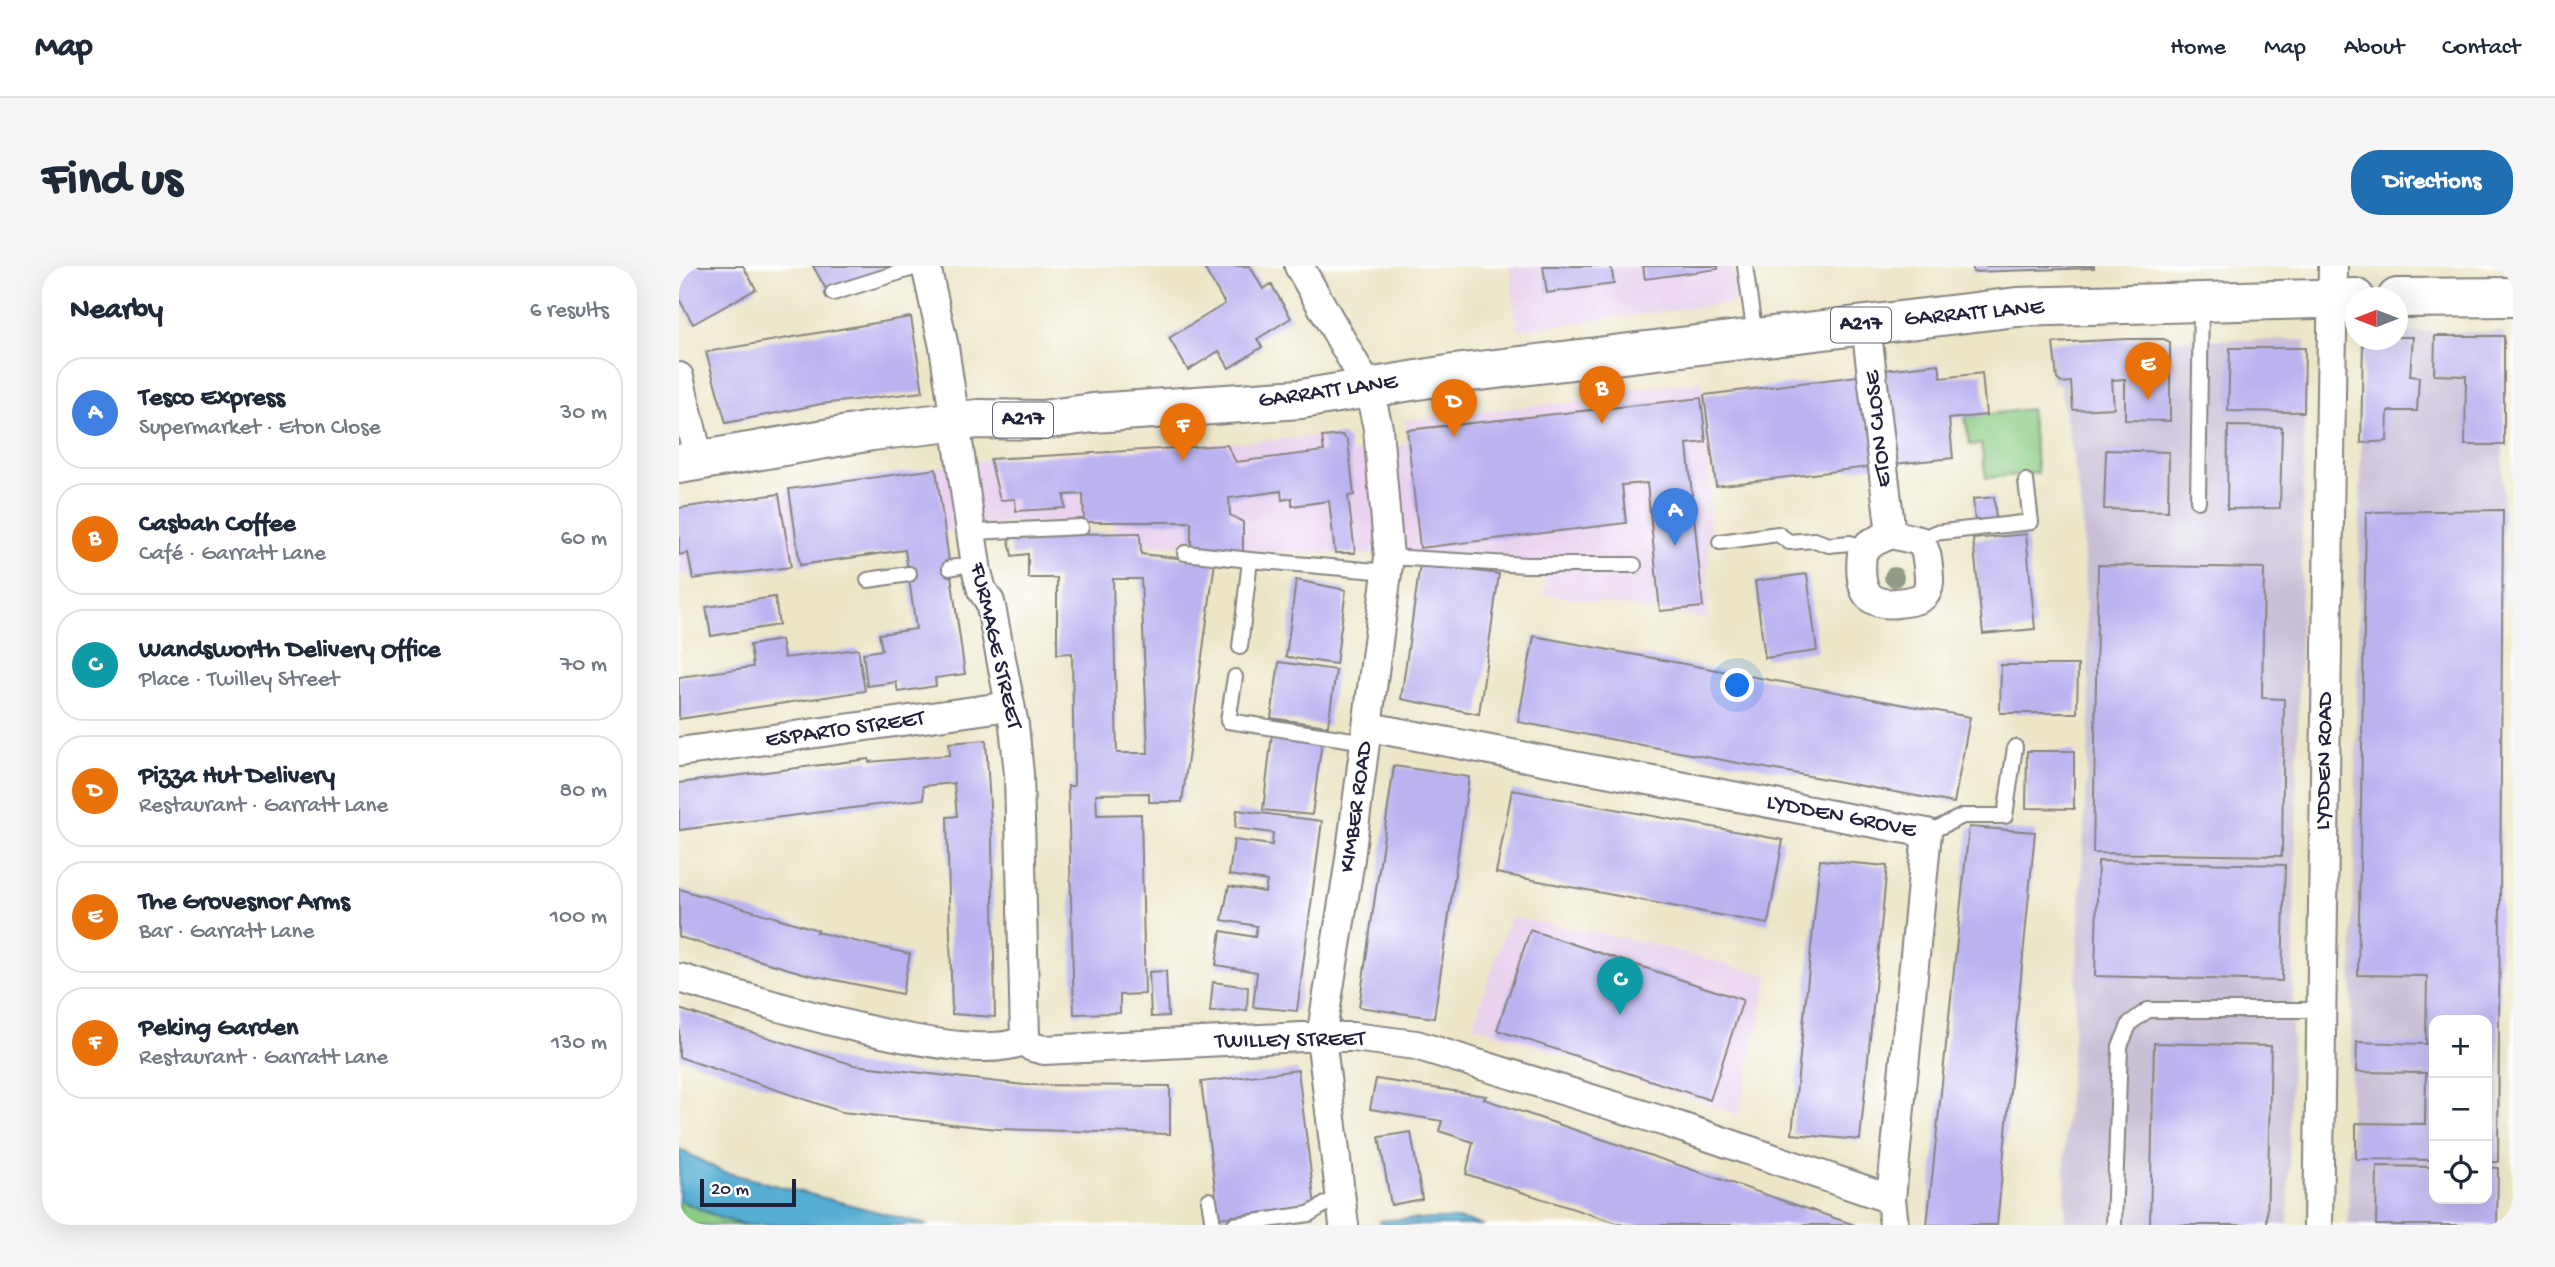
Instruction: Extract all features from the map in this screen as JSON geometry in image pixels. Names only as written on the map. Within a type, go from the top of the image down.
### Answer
[{"type":"main road","name":"GARRATT LANE","points":[[689,463],[872,431],[955,421],[1042,420],[1093,413],[1281,401],[1454,374],[2017,307],[2201,302],[2341,287]]},
{"type":"main road","points":[[2408,298],[2513,297]]},
{"type":"street","name":"FURMAGE STREET","points":[[926,266],[938,312],[974,532],[963,566],[990,602],[1010,706],[1019,774],[1025,1040]]},
{"type":"street","name":"KIMBER ROAD","points":[[1299,266],[1369,389],[1378,428],[1389,565],[1367,734],[1321,1037],[1342,1212]]},
{"type":"street","name":"LYDDEN ROAD","points":[[2318,1225],[2321,1010],[2341,287]]},
{"type":"street","name":"ETON CLOSE","points":[[1866,325],[1891,534]]},
{"type":"street","points":[[679,377],[689,463]]},
{"type":"street","points":[[1891,534],[1920,541],[1927,553],[1930,583],[1926,594],[1915,601],[1881,605],[1870,600],[1864,588],[1861,559],[1865,548],[1891,534]]},
{"type":"street","name":"ESPARTO STREET","points":[[679,752],[1010,706]]},
{"type":"street","name":"LYDDEN GROVE","points":[[1367,734],[1927,833],[1892,1212]]},
{"type":"street","name":"TWILLEY STREET","points":[[679,978],[878,1033],[959,1045],[1014,1044],[1025,1040],[1032,1047],[1044,1051],[1321,1037],[1353,1037],[1416,1045],[1468,1059],[1892,1212]]},
{"type":"lane","points":[[833,293],[920,266]]},
{"type":"lane","points":[[1745,266],[1755,337]]},
{"type":"lane","points":[[2198,501],[2201,302]]},
{"type":"lane","points":[[1920,541],[1934,533],[2032,522],[2026,481]]},
{"type":"lane","points":[[974,532],[1081,527]]},
{"type":"lane","points":[[1720,542],[1778,534],[1789,542],[1814,540],[1829,545],[1850,543],[1865,548]]},
{"type":"lane","points":[[1185,553],[1251,561],[1389,565],[1634,565]]},
{"type":"lane","points":[[1240,647],[1251,561]]},
{"type":"lane","points":[[868,580],[909,574]]},
{"type":"lane","points":[[1234,677],[1228,721],[1367,734]]},
{"type":"lane","points":[[1927,833],[1963,816],[2005,816],[2015,747]]},
{"type":"lane","points":[[2114,1225],[2120,1046],[2130,1023],[2148,1010],[2321,1010]]},
{"type":"lane","points":[[1209,1200],[1213,1225]]},
{"type":"lane","points":[[1234,1225],[1342,1212]]},
{"type":"shaded area","points":[[1510,266],[1733,266],[1737,302],[1517,330]]},
{"type":"shaded area","points":[[2408,332],[2504,332],[2497,1225],[2348,1225],[2363,350],[2408,350]]},
{"type":"shaded area","points":[[2126,339],[2306,340],[2288,1225],[2065,1225],[2065,1132],[2074,1025],[2090,714],[2082,511],[2059,383],[2052,383],[2047,343]]},
{"type":"shaded area","points":[[1702,381],[1710,485],[1707,619],[1544,594],[1546,580],[1359,553],[1218,551],[1217,548],[1141,544],[1140,533],[1115,534],[1113,523],[1004,523],[679,575],[679,506],[990,459],[1342,435],[1348,441],[1350,453],[1408,445],[1405,420],[1612,397],[1613,391]]},
{"type":"shaded area","points":[[1510,917],[1644,942],[1769,976],[1739,1115],[1473,1025]]},
{"type":"green space","points":[[2030,409],[2038,473],[1986,478],[1981,444],[1970,445],[1965,417]]},
{"type":"green space","points":[[679,1200],[723,1219],[746,1225],[679,1225]]},
{"type":"water","points":[[679,1149],[721,1171],[928,1225],[746,1225],[723,1219],[679,1200]]},
{"type":"water","points":[[1401,1219],[1457,1219],[1484,1225],[1332,1225]]},
{"type":"pier","points":[[1378,1214],[1379,1225],[1329,1225],[1331,1222]]},
{"type":"building","points":[[679,266],[743,266],[756,289],[693,324],[679,299]]},
{"type":"building","points":[[813,266],[895,266],[896,269],[826,289]]},
{"type":"building","points":[[1203,266],[1250,266],[1263,289],[1271,284],[1291,318],[1257,339],[1262,347],[1229,368],[1219,351],[1188,370],[1169,338],[1225,304]]},
{"type":"building","points":[[1543,266],[1611,266],[1614,284],[1547,293]]},
{"type":"building","points":[[1643,266],[1718,266],[1718,269],[1645,279]]},
{"type":"building","points":[[1973,266],[2094,266],[2094,268],[1973,272]]},
{"type":"building","points":[[911,317],[923,392],[821,404],[726,423],[706,352]]},
{"type":"building","points":[[2435,336],[2504,336],[2504,445],[2465,445],[2466,376],[2434,375]]},
{"type":"building","points":[[2408,337],[2413,337],[2410,376],[2419,377],[2417,411],[2388,411],[2387,441],[2361,443],[2363,350],[2408,350]]},
{"type":"building","points":[[2164,339],[2170,342],[2170,421],[2125,420],[2125,379],[2112,380],[2114,408],[2073,410],[2071,382],[2061,383],[2057,379],[2053,343]]},
{"type":"building","points":[[2230,348],[2305,348],[2304,412],[2228,411]]},
{"type":"building","points":[[1939,364],[1941,378],[1982,373],[1986,415],[1949,419],[1953,458],[1894,464],[1884,370]]},
{"type":"building","points":[[1866,375],[1877,466],[1716,486],[1704,395]]},
{"type":"building","points":[[1701,398],[1706,442],[1687,444],[1703,607],[1660,611],[1647,483],[1622,485],[1626,523],[1420,548],[1407,430]]},
{"type":"building","points":[[2228,426],[2282,427],[2280,508],[2227,509]]},
{"type":"building","points":[[1342,435],[1348,441],[1354,495],[1348,496],[1355,553],[1335,553],[1329,501],[1292,506],[1292,498],[1282,500],[1281,491],[1229,498],[1230,515],[1243,522],[1243,551],[1191,547],[1191,522],[1084,522],[1083,494],[1064,495],[1065,508],[1016,511],[1015,499],[1000,500],[990,459],[1227,445],[1236,462],[1324,451],[1322,437]]},
{"type":"building","points":[[2106,450],[2169,452],[2168,511],[2104,509]]},
{"type":"building","points":[[936,469],[965,674],[935,678],[936,686],[898,692],[896,682],[867,686],[863,653],[882,650],[879,634],[916,629],[905,550],[800,565],[789,489]]},
{"type":"building","points":[[779,494],[791,567],[693,579],[688,553],[679,555],[679,508]]},
{"type":"building","points":[[1994,497],[1996,520],[1975,521],[1973,499]]},
{"type":"building","points":[[2503,510],[2498,1162],[2492,1162],[2492,1015],[2429,1015],[2429,1160],[2356,1159],[2356,1123],[2425,1124],[2426,1073],[2356,1072],[2357,1042],[2426,1044],[2427,976],[2358,975],[2366,512]]},
{"type":"building","points":[[1140,533],[1141,554],[1215,562],[1182,802],[1149,802],[1149,793],[1096,794],[1097,815],[1141,814],[1145,994],[1120,995],[1120,1013],[1074,1014],[1068,786],[1074,786],[1072,653],[1057,654],[1057,578],[1028,578],[1028,554],[1012,556],[1008,535]],"holes":[[[1113,579],[1141,579],[1148,753],[1117,753]]]},
{"type":"building","points":[[2026,534],[2035,629],[1983,634],[1973,539]]},
{"type":"building","points":[[1420,564],[1499,574],[1479,714],[1401,699]]},
{"type":"building","points":[[2098,565],[2264,568],[2262,698],[2284,699],[2282,856],[2093,853]]},
{"type":"building","points":[[1807,574],[1817,651],[1765,658],[1755,581]]},
{"type":"building","points":[[1296,580],[1346,590],[1336,664],[1286,657]]},
{"type":"building","points":[[775,597],[779,625],[711,636],[706,607]]},
{"type":"building","points":[[1534,636],[1970,717],[1954,803],[1518,722]]},
{"type":"building","points":[[781,640],[784,658],[858,649],[865,691],[679,719],[679,677],[753,667],[750,645]]},
{"type":"building","points":[[1279,662],[1336,670],[1328,726],[1271,718]]},
{"type":"building","points":[[2001,665],[2078,665],[2077,713],[2000,713]]},
{"type":"building","points":[[1272,734],[1322,741],[1312,815],[1263,810]]},
{"type":"building","points":[[986,740],[992,839],[995,1017],[952,1014],[947,817],[957,816],[954,783],[923,786],[924,799],[679,830],[679,783],[869,759],[869,762],[950,755],[949,743]]},
{"type":"building","points":[[2027,751],[2074,751],[2074,809],[2026,808]]},
{"type":"building","points":[[1394,766],[1469,777],[1434,1018],[1359,1007]]},
{"type":"building","points":[[1512,790],[1783,840],[1768,924],[1496,873]]},
{"type":"building","points":[[1237,810],[1322,821],[1297,1011],[1253,1007],[1257,972],[1216,965],[1221,931],[1255,937],[1257,926],[1222,920],[1229,886],[1265,892],[1267,881],[1229,875],[1234,840],[1272,845],[1273,833],[1235,828]]},
{"type":"building","points":[[1969,827],[2035,832],[1997,1225],[1927,1225]]},
{"type":"building","points":[[1820,860],[1887,866],[1860,1140],[1792,1134]]},
{"type":"building","points":[[2098,861],[2285,865],[2282,981],[2095,976]]},
{"type":"building","points":[[679,889],[818,930],[816,932],[910,954],[902,994],[806,974],[679,937]]},
{"type":"building","points":[[1530,930],[1743,1000],[1710,1100],[1497,1030]]},
{"type":"building","points":[[1166,971],[1168,1016],[1151,1017],[1149,972]]},
{"type":"building","points":[[1213,982],[1248,987],[1247,1010],[1210,1012]]},
{"type":"building","points":[[679,1009],[854,1065],[1024,1085],[1170,1086],[1170,1134],[997,1129],[842,1112],[679,1057]]},
{"type":"building","points":[[2154,1043],[2271,1046],[2267,1225],[2150,1225]]},
{"type":"building","points":[[1298,1070],[1315,1206],[1219,1218],[1201,1082]]},
{"type":"building","points":[[1376,1079],[1486,1096],[1484,1099],[1855,1225],[1623,1225],[1466,1174],[1473,1142],[1439,1131],[1442,1121],[1370,1109]]},
{"type":"building","points":[[1411,1132],[1422,1199],[1391,1205],[1379,1137]]},
{"type":"building","points":[[2377,1166],[2429,1167],[2429,1204],[2492,1204],[2492,1167],[2498,1168],[2497,1225],[2376,1225]]},
{"type":"place","name":"The Grovesnor Arms","points":[[2148,400]]},
{"type":"place","name":"Casbah Coffee","points":[[1602,424]]},
{"type":"place","name":"Pizza Hut Delivery","points":[[1454,437]]},
{"type":"place","name":"Peking Garden","points":[[1183,461]]},
{"type":"place","name":"Tesco Express","points":[[1675,546]]},
{"type":"place","name":"Wandsworth Delivery Office","points":[[1620,1015]]}]
